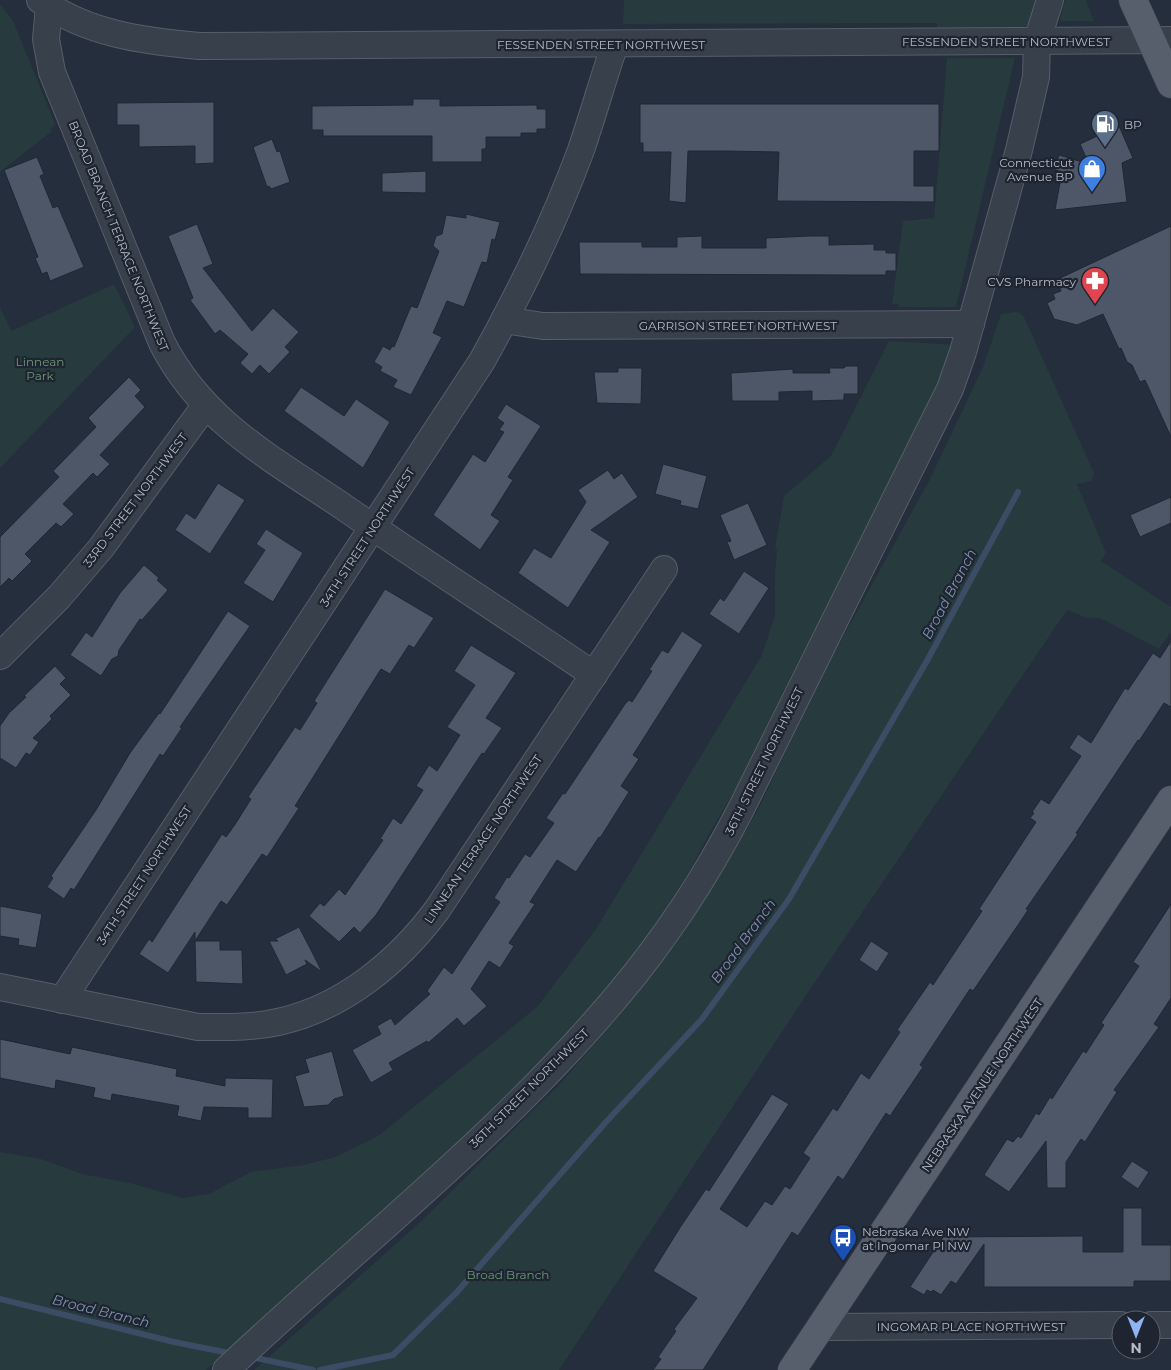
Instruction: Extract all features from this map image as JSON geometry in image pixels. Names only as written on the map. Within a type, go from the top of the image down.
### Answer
[{"type":"main road","points":[[1133,0],[1161,40],[1171,84]]},
{"type":"main road","name":"NEBRASKA AVENUE NORTHWEST","points":[[792,1370],[1171,800]]},
{"type":"street","name":"36TH STREET NORTHWEST","points":[[226,1370],[507,1113],[618,995],[656,945],[707,870],[741,809],[942,407],[957,371],[1019,150],[1036,77],[1037,41],[1050,0]]},
{"type":"street","name":"FESSENDEN STREET NORTHWEST","points":[[44,3],[87,25],[123,37],[199,46],[1161,40]]},
{"type":"street","name":"BROAD BRANCH TERRACE NORTHWEST","points":[[44,3],[46,39],[52,72],[162,343],[185,381],[205,406],[236,433],[373,528],[594,675]]},
{"type":"street","name":"34TH STREET NORTHWEST","points":[[62,1000],[468,384],[504,320],[539,250],[568,182],[615,44]]},
{"type":"street","name":"GARRISON STREET NORTHWEST","points":[[504,320],[543,326],[971,324]]},
{"type":"street","name":"33RD STREET NORTHWEST","points":[[0,656],[54,602],[97,554],[205,406]]},
{"type":"street","name":"LINNEAN TERRACE NORTHWEST","points":[[0,987],[198,1027],[260,1026],[294,1018],[351,990],[398,956],[428,923],[664,569]]},
{"type":"street","name":"INGOMAR PLACE NORTHWEST","points":[[821,1327],[1111,1325]]},
{"type":"green space","points":[[624,0],[1037,0],[1031,22],[1023,28],[937,28],[937,23],[623,24]]},
{"type":"green space","points":[[1065,0],[1086,0],[1094,21],[1060,21]]},
{"type":"green space","points":[[0,4],[13,21],[55,124],[51,129],[52,131],[0,172]]},
{"type":"green space","points":[[947,58],[1015,58],[956,307],[899,307],[899,304],[892,304],[903,221],[934,218]]},
{"type":"green space","name":"Linnean Park","points":[[114,284],[135,327],[0,468],[0,307],[11,331]]},
{"type":"green space","name":"Broad Branch","points":[[1021,313],[1024,317],[1094,473],[1092,481],[1077,484],[1106,553],[1101,561],[1171,607],[1171,632],[1159,649],[1100,618],[1087,618],[1067,610],[807,994],[559,1370],[254,1370],[416,1226],[561,1083],[622,1012],[679,940],[758,810],[816,686],[929,481],[984,365],[1001,314]]},
{"type":"green space","name":"Broad Branch","points":[[889,341],[960,345],[767,737],[710,832],[691,868],[623,977],[547,1060],[330,1260],[206,1370],[0,1370],[0,1152],[41,1159],[82,1174],[130,1183],[183,1198],[209,1194],[251,1172],[304,1165],[335,1157],[378,1136],[537,1007],[596,929],[762,655],[775,616],[777,551],[775,548],[784,496],[831,456]]},
{"type":"building","points":[[413,99],[440,99],[440,106],[537,105],[537,109],[546,109],[546,129],[537,129],[537,133],[521,133],[521,137],[486,137],[486,149],[482,149],[482,162],[432,162],[432,136],[323,136],[323,130],[312,130],[312,106],[413,105]]},
{"type":"building","points":[[214,102],[214,163],[195,164],[195,146],[139,147],[139,125],[117,125],[117,103]]},
{"type":"building","points":[[640,104],[939,104],[939,151],[914,151],[914,186],[934,186],[934,202],[777,201],[779,152],[727,151],[688,151],[686,203],[669,201],[671,152],[643,152],[643,143],[640,143]]},
{"type":"building","points":[[1119,126],[1133,158],[1122,163],[1127,202],[1055,210],[1062,172],[1055,170],[1059,155],[1089,164],[1080,144]]},
{"type":"building","points":[[272,139],[277,152],[280,151],[290,182],[271,189],[269,186],[267,187],[253,147]]},
{"type":"building","points":[[37,157],[44,174],[40,176],[53,208],[58,206],[84,267],[50,281],[47,272],[42,274],[35,258],[38,257],[4,170]]},
{"type":"building","points":[[426,171],[426,193],[382,192],[382,173]]},
{"type":"building","points":[[466,214],[500,222],[495,240],[492,239],[487,263],[482,262],[464,307],[447,301],[433,333],[442,337],[411,395],[393,387],[397,380],[380,371],[382,367],[374,362],[383,346],[390,350],[392,346],[394,347],[411,306],[417,308],[439,251],[433,246],[436,236],[442,234],[446,215],[466,218]]},
{"type":"building","points":[[197,224],[213,264],[203,268],[252,331],[273,308],[299,332],[285,347],[290,352],[269,374],[260,365],[252,374],[240,363],[248,354],[220,330],[215,334],[190,300],[193,298],[168,236]]},
{"type":"building","points":[[1171,226],[1171,437],[1145,380],[1140,382],[1132,365],[1127,362],[1103,314],[1077,325],[1054,319],[1047,303],[1055,299],[1053,294],[1061,291],[1056,280]]},
{"type":"building","points":[[702,236],[702,248],[766,248],[766,238],[810,236],[829,236],[829,245],[874,244],[874,250],[886,250],[886,253],[896,253],[896,271],[886,271],[886,275],[580,274],[579,242],[642,242],[642,247],[677,247],[677,237]]},
{"type":"building","points":[[846,366],[858,366],[858,394],[844,394],[844,400],[812,401],[812,391],[779,392],[779,401],[732,401],[731,373],[793,369],[793,373],[830,373],[829,368],[844,368]]},
{"type":"building","points":[[618,368],[642,368],[641,404],[597,403],[594,372],[618,372]]},
{"type":"building","points":[[129,377],[141,390],[135,396],[145,407],[100,455],[110,464],[97,477],[93,473],[63,504],[74,514],[61,527],[56,523],[25,554],[32,561],[12,581],[9,578],[0,587],[0,537],[59,477],[53,471],[96,427],[88,418]]},
{"type":"building","points":[[301,387],[344,416],[356,399],[390,422],[363,468],[284,411]]},
{"type":"building","points":[[506,404],[541,426],[508,477],[513,480],[491,515],[500,521],[480,550],[433,515],[473,454],[485,462],[504,432],[499,430],[504,423],[497,418]]},
{"type":"building","points":[[663,464],[707,476],[698,509],[680,505],[681,501],[655,494]]},
{"type":"building","points":[[608,470],[614,479],[622,473],[638,497],[591,530],[610,542],[568,608],[518,573],[534,548],[551,558],[586,502],[578,490]]},
{"type":"building","points":[[218,483],[245,500],[210,554],[175,530],[186,513],[195,519]]},
{"type":"building","points":[[1171,497],[1171,523],[1140,537],[1130,515]]},
{"type":"building","points":[[748,503],[767,545],[734,560],[727,542],[731,541],[720,515]]},
{"type":"building","points":[[266,529],[303,553],[273,602],[243,583],[265,550],[256,544]]},
{"type":"building","points":[[144,565],[159,578],[157,580],[168,590],[142,620],[140,619],[119,650],[118,656],[112,659],[101,676],[70,655],[86,632],[92,637],[120,593]]},
{"type":"building","points":[[744,571],[769,588],[739,634],[709,614],[720,598],[724,601]]},
{"type":"building","points":[[385,589],[434,618],[414,648],[409,645],[390,674],[381,669],[295,806],[299,808],[267,857],[262,854],[227,905],[221,901],[195,941],[195,932],[168,973],[139,954],[149,939],[152,942],[222,834],[226,837],[234,826],[251,799],[248,797],[295,727],[300,730],[317,703],[314,701]]},
{"type":"building","points":[[228,611],[250,626],[180,727],[182,728],[163,756],[160,754],[74,890],[71,888],[64,899],[47,887],[53,878],[51,876],[96,810],[130,753],[160,714]]},
{"type":"building","points":[[682,631],[703,645],[633,755],[639,759],[621,786],[629,792],[576,872],[557,860],[530,902],[535,904],[509,943],[514,946],[500,968],[489,961],[471,989],[487,1006],[464,1026],[457,1018],[428,1043],[427,1041],[389,1063],[393,1070],[371,1083],[352,1050],[381,1034],[377,1026],[391,1018],[395,1025],[430,994],[427,991],[444,967],[452,974],[500,902],[494,898],[507,877],[509,878],[525,854],[530,857],[554,823],[546,818],[563,793],[565,794],[625,704],[629,700],[632,702],[652,671],[649,670],[662,650],[668,653]]},
{"type":"building","points":[[1171,641],[1171,707],[1164,703],[1138,740],[1076,833],[1078,834],[1026,909],[1028,910],[1018,925],[973,991],[970,989],[920,1065],[923,1067],[890,1116],[886,1113],[843,1180],[838,1176],[798,1236],[792,1232],[703,1370],[653,1370],[661,1359],[658,1357],[676,1331],[674,1329],[697,1298],[653,1271],[681,1226],[706,1189],[709,1191],[772,1094],[789,1104],[720,1209],[747,1227],[765,1201],[772,1205],[785,1186],[790,1189],[810,1158],[803,1153],[833,1108],[837,1111],[861,1073],[869,1079],[900,1032],[897,1030],[930,982],[933,985],[982,911],[979,909],[1036,822],[1030,818],[1034,813],[1032,812],[1041,799],[1049,804],[1081,756],[1069,748],[1078,734],[1091,743],[1125,688],[1128,690],[1153,653],[1160,658]]},
{"type":"building","points":[[471,645],[516,673],[486,718],[502,728],[484,754],[482,753],[376,915],[360,933],[354,927],[339,942],[309,916],[320,903],[324,906],[339,889],[345,895],[383,840],[380,839],[393,818],[401,824],[423,790],[416,786],[429,765],[437,771],[460,735],[447,727],[475,685],[454,671]]},
{"type":"building","points":[[55,666],[66,678],[60,684],[71,695],[50,716],[52,719],[33,738],[39,742],[30,755],[26,753],[16,768],[0,758],[0,726],[9,713],[26,697],[24,696]]},
{"type":"building","points":[[1171,904],[1171,998],[1154,1024],[1159,1027],[1114,1090],[1117,1092],[1085,1142],[1081,1139],[1066,1162],[1066,1188],[1047,1188],[1046,1141],[1009,1192],[984,1175],[1007,1139],[1013,1142],[1018,1136],[1021,1138],[1036,1113],[1039,1115],[1050,1097],[1052,1099],[1083,1051],[1086,1053],[1104,1025],[1101,1023],[1139,966],[1133,962]]},
{"type":"building","points":[[0,906],[42,914],[36,948],[18,945],[19,939],[0,936]]},
{"type":"building","points":[[299,927],[322,972],[305,960],[307,964],[286,975],[269,941],[278,941],[275,939]]},
{"type":"building","points":[[195,941],[220,941],[220,950],[242,950],[243,984],[196,982]]},
{"type":"building","points":[[871,941],[889,953],[877,972],[859,960]]},
{"type":"building","points":[[0,1039],[70,1054],[72,1047],[177,1069],[176,1076],[225,1086],[225,1078],[273,1079],[272,1118],[248,1118],[248,1108],[204,1107],[201,1121],[177,1116],[179,1106],[112,1094],[111,1101],[93,1097],[95,1088],[56,1080],[55,1089],[0,1078]]},
{"type":"building","points":[[332,1051],[344,1096],[334,1099],[328,1105],[304,1107],[295,1076],[309,1072],[305,1059]]},
{"type":"building","points":[[1132,1161],[1149,1172],[1138,1189],[1121,1177]]},
{"type":"building","points":[[1123,1208],[1142,1208],[1142,1245],[1171,1245],[1171,1281],[1134,1281],[1134,1287],[984,1287],[984,1244],[956,1284],[951,1281],[941,1295],[933,1290],[931,1292],[927,1290],[924,1295],[910,1287],[943,1237],[1083,1236],[1083,1252],[1123,1252]]},
{"type":"waterway","name":"Broad Branch","points":[[320,1370],[393,1355],[457,1292],[606,1122],[702,1019],[789,899],[928,659],[1018,492]]},
{"type":"waterway","name":"Broad Branch","points":[[0,1299],[174,1342],[234,1354]]},
{"type":"waterway","name":"Broad Branch","points":[[251,1357],[313,1370]]},
{"type":"place","name":"BP","points":[[1105,148]]},
{"type":"place","name":"Connecticut Avenue BP","points":[[1092,193]]},
{"type":"place","name":"CVS Pharmacy","points":[[1095,305]]},
{"type":"place","name":"Nebraska Ave NW at Ingomar Pl NW","points":[[843,1262]]}]
